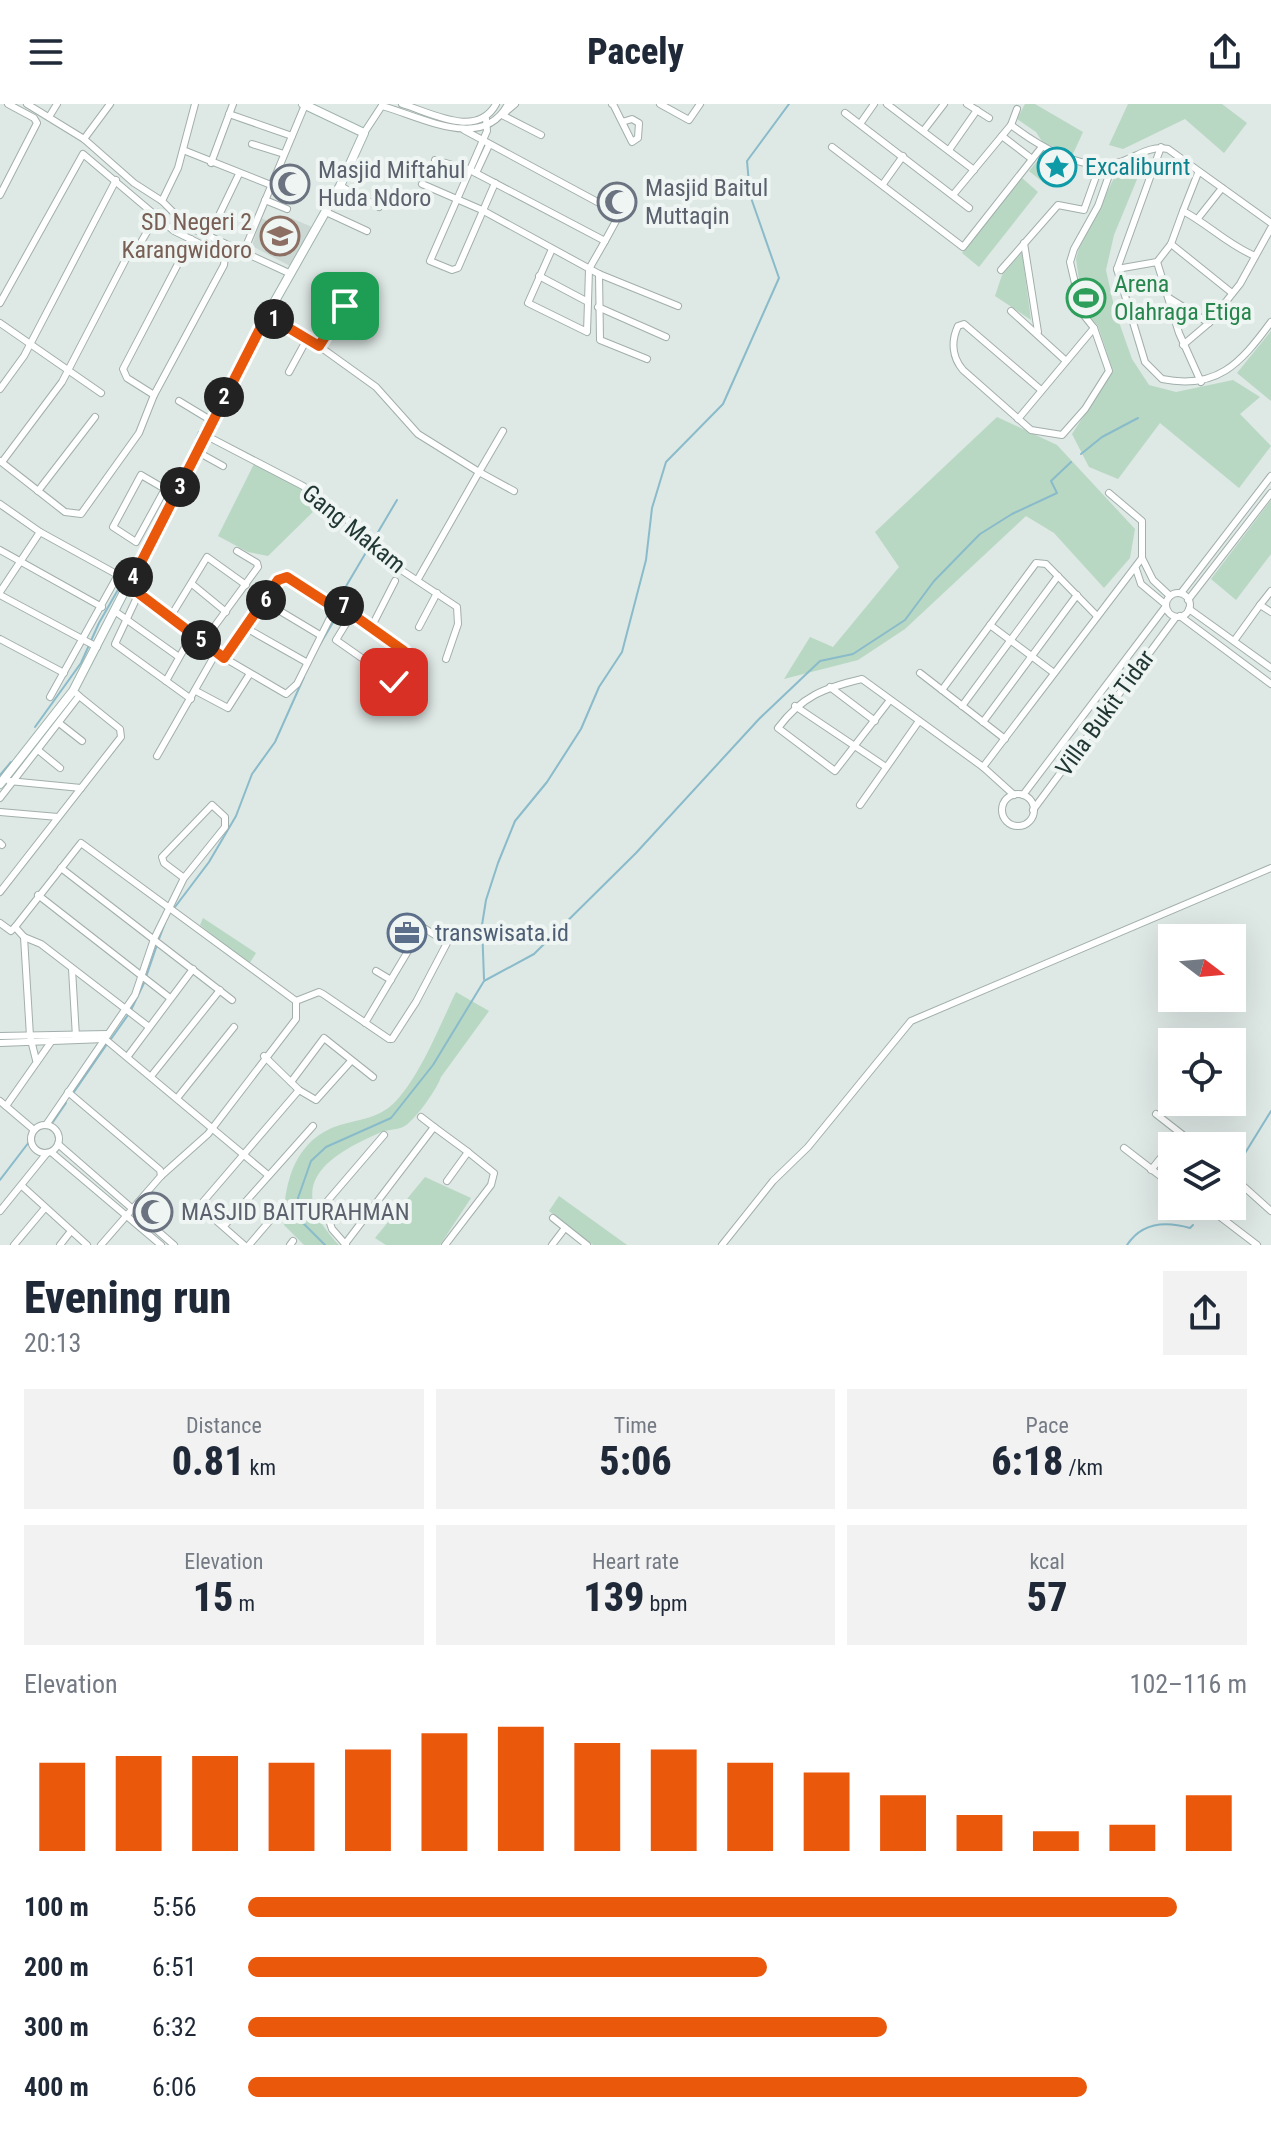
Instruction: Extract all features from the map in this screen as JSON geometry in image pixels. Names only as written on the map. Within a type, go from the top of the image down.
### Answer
[{"type":"street","points":[[0,195],[37,122],[8,104]]},
{"type":"street","points":[[27,104],[84,139],[134,183],[162,201],[181,222],[291,274]]},
{"type":"street","points":[[49,117],[57,104]]},
{"type":"street","points":[[84,139],[110,104]]},
{"type":"street","points":[[162,201],[183,150],[195,104]]},
{"type":"street","points":[[211,163],[233,104]]},
{"type":"street","points":[[244,251],[304,104],[364,133]]},
{"type":"street","points":[[402,104],[467,123],[487,123]]},
{"type":"street","points":[[495,183],[458,268],[432,263],[430,258],[456,197],[486,143],[487,123],[496,104]]},
{"type":"street","points":[[502,115],[508,104]]},
{"type":"street","points":[[464,130],[487,123],[515,104]]},
{"type":"street","points":[[613,104],[622,122]]},
{"type":"street","points":[[660,104],[689,120],[700,104]]},
{"type":"street","points":[[860,124],[874,104]]},
{"type":"street","points":[[887,104],[974,170]]},
{"type":"street","points":[[924,130],[944,104]]},
{"type":"street","points":[[967,104],[989,118]]},
{"type":"street","points":[[50,697],[64,673],[116,612],[267,315],[340,186],[364,133],[383,105],[464,130],[616,212],[617,219],[589,269],[587,332],[529,305],[552,249]]},
{"type":"street","points":[[953,195],[1011,125],[1017,109]]},
{"type":"street","points":[[949,150],[977,110]]},
{"type":"street","points":[[845,113],[969,208]]},
{"type":"street","points":[[229,114],[292,136]]},
{"type":"street","points":[[502,115],[541,135]]},
{"type":"street","points":[[1011,125],[1041,148],[1099,168],[1161,147],[1168,149],[1271,225],[1232,293],[1209,323],[1183,345]]},
{"type":"street","points":[[1002,136],[1032,159]]},
{"type":"street","points":[[252,144],[284,154]]},
{"type":"street","points":[[832,147],[963,247],[1041,148]]},
{"type":"street","points":[[1161,147],[1117,269],[1145,362],[1162,379],[1201,382],[1232,369],[1271,322]]},
{"type":"street","points":[[183,150],[271,185]]},
{"type":"street","points":[[0,303],[79,155],[85,155],[158,213],[174,231],[222,252],[226,260],[154,395],[139,433],[81,514],[65,512],[1,462],[66,372],[128,255],[137,249],[158,213]]},
{"type":"street","points":[[883,184],[903,156]]},
{"type":"street","points":[[435,160],[473,171],[605,241]]},
{"type":"street","points":[[1041,390],[964,324],[958,326],[953,344],[959,366],[1031,430],[1062,435],[1085,409],[1109,371],[1094,328],[1078,302],[1070,262],[1113,164]]},
{"type":"street","points":[[1084,210],[1099,168]]},
{"type":"street","points":[[1117,269],[1157,262],[1171,244],[1198,173]]},
{"type":"street","points":[[209,236],[239,174]]},
{"type":"street","points":[[0,389],[29,345],[116,180]]},
{"type":"street","points":[[422,184],[482,210],[599,274],[678,306]]},
{"type":"street","points":[[340,186],[379,207]]},
{"type":"street","points":[[1199,217],[1222,188]]},
{"type":"street","points":[[265,200],[287,209]]},
{"type":"street","points":[[1001,270],[1058,205],[1084,210],[1090,220]]},
{"type":"street","points":[[1183,211],[1199,217],[1227,241],[1255,256]]},
{"type":"street","points":[[326,212],[367,231]]},
{"type":"street","points":[[154,395],[127,378],[123,369],[191,239]]},
{"type":"street","points":[[1024,243],[1038,332]]},
{"type":"street","points":[[1171,244],[1232,293]]},
{"type":"street","points":[[1157,262],[1183,345],[1201,382]]},
{"type":"street","points":[[599,274],[600,340],[647,359]]},
{"type":"street","points":[[539,276],[588,302]]},
{"type":"street","points":[[1169,298],[1209,323]]},
{"type":"street","points":[[319,346],[345,306]]},
{"type":"street","points":[[598,307],[666,337]]},
{"type":"street","points":[[1011,311],[1038,332],[1066,361]]},
{"type":"street","points":[[267,315],[319,346],[384,395],[418,434],[514,491]]},
{"type":"street","points":[[0,323],[66,372],[101,393]]},
{"type":"street","points":[[1018,419],[1094,328]]},
{"type":"street","points":[[289,372],[307,339]]},
{"type":"street","points":[[179,401],[212,421]]},
{"type":"street","points":[[38,491],[95,417]]},
{"type":"street","points":[[418,579],[503,431]]},
{"type":"street","name":"Gang Makam","points":[[205,435],[294,480],[372,542],[386,560],[457,607],[459,615],[446,659]]},
{"type":"street","points":[[196,451],[223,466]]},
{"type":"street","points":[[141,475],[165,487],[151,516],[137,542],[113,529],[141,475]]},
{"type":"street","points":[[1170,596],[1181,593],[1271,476]]},
{"type":"street","points":[[1109,493],[1142,521],[1144,561],[1153,580],[1170,596]]},
{"type":"street","points":[[1188,600],[1271,493]]},
{"type":"street","points":[[0,504],[40,532],[116,572],[117,578],[102,607],[76,693],[59,723],[38,750],[6,781]]},
{"type":"street","points":[[155,508],[162,518]]},
{"type":"street","points":[[151,516],[162,518]]},
{"type":"street","points":[[40,532],[0,594],[90,644]]},
{"type":"street","points":[[0,550],[102,607]]},
{"type":"street","points":[[203,642],[258,565],[237,551]]},
{"type":"street","points":[[171,616],[207,557],[246,585]]},
{"type":"street","points":[[942,690],[1036,563],[1042,561],[1097,616]]},
{"type":"street","points":[[983,767],[1097,616],[1144,561]]},
{"type":"street","points":[[1136,569],[1141,584],[1178,616],[1271,684]]},
{"type":"street","points":[[224,658],[284,576],[337,608],[352,607],[352,614],[336,640],[396,682],[406,653],[352,614]]},
{"type":"street","points":[[962,706],[1058,576]]},
{"type":"street","points":[[372,626],[395,581]]},
{"type":"street","points":[[192,584],[226,612]]},
{"type":"street","points":[[129,586],[216,653],[283,693],[290,693],[337,608]]},
{"type":"street","points":[[1228,650],[1271,591]]},
{"type":"street","points":[[139,593],[125,617],[115,644],[191,699]]},
{"type":"street","points":[[419,627],[437,593]]},
{"type":"street","points":[[1181,593],[1188,600],[1189,609],[1271,668]]},
{"type":"street","points":[[983,722],[1077,595]]},
{"type":"street","points":[[1166,605],[1170,596]]},
{"type":"street","points":[[265,602],[320,635]]},
{"type":"street","name":"Villa Bukit Tidar","points":[[1023,795],[1166,605]]},
{"type":"street","points":[[1260,605],[1271,612]]},
{"type":"street","points":[[1178,616],[1189,609]]},
{"type":"street","points":[[116,612],[179,657]]},
{"type":"street","name":"Villa Bukit Tidar","points":[[1033,810],[1178,616]]},
{"type":"street","points":[[990,625],[1054,673]]},
{"type":"street","points":[[246,628],[306,662]]},
{"type":"street","points":[[166,681],[193,633]]},
{"type":"street","points":[[0,639],[64,673]]},
{"type":"street","points":[[157,756],[216,653]]},
{"type":"street","points":[[920,673],[1005,739]]},
{"type":"street","points":[[196,691],[228,708],[249,675]]},
{"type":"street","points":[[890,700],[835,771],[778,728],[795,706],[830,687],[862,679],[983,767],[1014,795],[1023,795],[1031,801],[1033,810],[1024,825],[1008,822],[1002,806],[1014,795]]},
{"type":"street","points":[[830,687],[875,721]]},
{"type":"street","points":[[0,798],[6,781],[76,693]]},
{"type":"street","points":[[0,892],[122,734],[76,693]]},
{"type":"street","points":[[795,706],[886,767]]},
{"type":"street","points":[[860,805],[919,721]]},
{"type":"street","points":[[59,723],[82,741]]},
{"type":"street","points":[[38,750],[60,768]]},
{"type":"street","points":[[6,781],[81,788]]},
{"type":"street","points":[[34,1130],[46,1125],[129,1010],[145,979],[157,941],[184,878],[225,827],[225,817],[212,805],[162,857],[164,863],[184,878]]},
{"type":"street","points":[[0,812],[58,817]]},
{"type":"street","points":[[0,923],[11,931],[84,843],[296,1001]]},
{"type":"street","points":[[61,868],[232,1000]]},
{"type":"street","points":[[722,1245],[773,1181],[808,1147],[911,1021],[1271,868]]},
{"type":"street","points":[[38,895],[170,998]]},
{"type":"street","points":[[15,927],[24,937],[41,944],[149,1027]]},
{"type":"street","points":[[296,1001],[305,994],[319,992],[365,1023],[389,1039],[394,1037],[447,943],[422,929],[365,1023]]},
{"type":"street","points":[[24,937],[31,1040],[36,1060]]},
{"type":"street","points":[[72,969],[76,1039]]},
{"type":"street","points":[[128,1056],[193,969]]},
{"type":"street","points":[[376,971],[391,980]]},
{"type":"street","points":[[152,1075],[220,990]]},
{"type":"street","points":[[101,1245],[161,1176],[208,1134],[264,1056],[296,1019],[296,1001]]},
{"type":"street","points":[[178,1097],[234,1027]]},
{"type":"street","points":[[0,1036],[51,1042],[76,1039]]},
{"type":"street","points":[[291,1082],[324,1038],[373,1077]]},
{"type":"street","points":[[0,1043],[107,1039],[268,1175]]},
{"type":"street","points":[[34,1130],[3,1103],[51,1042]]},
{"type":"street","points":[[264,1056],[299,1090],[319,1099],[351,1061]]},
{"type":"street","points":[[273,1217],[246,1245],[203,1209],[202,1203],[299,1090]]},
{"type":"street","points":[[68,1092],[160,1170],[161,1176]]},
{"type":"street","points":[[1156,1114],[1178,1132]]},
{"type":"street","points":[[421,1117],[489,1166],[495,1177],[445,1245]]},
{"type":"street","points":[[46,1125],[57,1132],[58,1144],[174,1245]]},
{"type":"street","points":[[224,1226],[313,1126]]},
{"type":"street","points":[[384,1135],[324,1205],[332,1229],[346,1245],[434,1127]]},
{"type":"street","points":[[34,1130],[31,1140],[34,1148],[49,1152],[161,1245]]},
{"type":"street","points":[[0,1211],[58,1144]]},
{"type":"street","points":[[1124,1148],[1158,1175]]},
{"type":"street","points":[[447,1181],[468,1152]]},
{"type":"street","points":[[1151,1170],[1158,1162]]},
{"type":"street","points":[[82,1178],[88,1171]]},
{"type":"street","points":[[22,1186],[87,1245]]},
{"type":"street","points":[[1246,1189],[1271,1211]]},
{"type":"street","points":[[14,1245],[45,1208]]},
{"type":"street","points":[[553,1218],[587,1245]]},
{"type":"street","points":[[1224,1220],[1257,1245]]},
{"type":"street","points":[[552,1245],[565,1228]]},
{"type":"street","points":[[60,1245],[71,1231]]},
{"type":"shaded area","name":"SD Negeri 2 Karangwidoro","points":[[261,218],[286,229],[291,218],[312,227],[290,266],[252,246]]},
{"type":"green space","points":[[1025,104],[1035,104],[1083,132],[1073,154],[1043,143],[1036,132],[1017,119]]},
{"type":"green space","points":[[1128,104],[1222,104],[1247,123],[1224,153],[1185,119],[1123,149],[1109,145]]},
{"type":"green space","points":[[1045,152],[1075,163],[1069,179],[1051,173],[1044,183],[1029,171]]},
{"type":"green space","points":[[1147,155],[1114,235],[1106,270],[1115,311],[1132,359],[1149,385],[1176,392],[1233,380],[1260,397],[1240,414],[1271,446],[1239,488],[1160,423],[1118,479],[1089,467],[1072,434],[1113,371],[1098,326],[1085,311],[1094,307],[1089,286],[1080,287],[1076,259],[1118,170]]},
{"type":"green space","points":[[1022,178],[1038,192],[979,267],[962,253]]},
{"type":"green space","points":[[1022,252],[1031,320],[995,296],[1002,275]]},
{"type":"green space","points":[[1271,331],[1271,401],[1237,373]]},
{"type":"green space","points":[[997,417],[1057,445],[1135,529],[1130,558],[1104,588],[1054,533],[1026,516],[905,629],[858,660],[784,679],[810,637],[833,647],[899,567],[875,532]]},
{"type":"green space","points":[[254,464],[302,488],[321,504],[268,556],[248,552],[218,536]]},
{"type":"green space","points":[[1271,500],[1271,554],[1236,600],[1211,579]]},
{"type":"green space","points":[[203,918],[256,953],[249,964],[200,925]]},
{"type":"green space","points":[[456,992],[489,1011],[441,1077],[425,1105],[408,1124],[358,1143],[326,1165],[312,1191],[314,1207],[339,1245],[304,1245],[284,1225],[289,1179],[302,1152],[325,1132],[377,1114],[396,1101],[422,1063]]},
{"type":"green space","points":[[425,1177],[471,1198],[440,1245],[386,1245],[375,1238]]},
{"type":"green space","points":[[559,1196],[627,1245],[593,1245],[549,1211]]},
{"type":"building","name":"Masjid Miftahul Huda Ndoro","points":[[283,172],[305,182],[299,196],[278,186]]},
{"type":"waterway","points":[[484,979],[482,925],[498,863],[515,821],[547,782],[581,729],[599,687],[622,652],[646,560],[652,508],[666,462],[723,404],[779,278],[750,195],[747,161],[789,104]]},
{"type":"waterway","points":[[1081,454],[1102,437],[1138,418]]},
{"type":"waterway","points":[[186,464],[199,432]]},
{"type":"waterway","points":[[325,1245],[299,1219],[298,1198],[311,1161],[326,1147],[391,1118],[433,1065],[484,981],[534,954],[636,853],[759,719],[820,661],[853,654],[905,620],[934,581],[980,534],[1012,514],[1057,493],[1051,481],[1071,462]]},
{"type":"waterway","points":[[319,646],[335,619],[342,593],[397,500]]},
{"type":"waterway","points":[[35,727],[81,663],[99,623],[147,539]]},
{"type":"waterway","points":[[175,907],[209,862],[236,816],[252,774],[275,742],[304,677]]},
{"type":"waterway","points":[[0,775],[11,762]]},
{"type":"waterway","points":[[159,939],[165,923]]},
{"type":"waterway","points":[[146,977],[157,945]]},
{"type":"waterway","points":[[131,1010],[144,983]]},
{"type":"waterway","points":[[111,1039],[128,1015]]},
{"type":"waterway","points":[[74,1092],[107,1044]]},
{"type":"waterway","points":[[53,1122],[66,1103]]},
{"type":"waterway","points":[[1246,1152],[1271,1111]]},
{"type":"waterway","points":[[0,1180],[29,1142]]},
{"type":"waterway","points":[[1127,1245],[1133,1237],[1155,1225],[1172,1224],[1190,1228],[1193,1225]]},
{"type":"place","name":"Excaliburnt","points":[[1057,167]]},
{"type":"place","name":"Masjid Miftahul Huda Ndoro","points":[[290,184]]},
{"type":"place","name":"Masjid Baitul Muttaqin","points":[[617,202]]},
{"type":"place","name":"SD Negeri 2 Karangwidoro","points":[[280,236]]},
{"type":"place","name":"Arena Olahraga Etiga","points":[[1086,298]]},
{"type":"place","name":"transwisata.id","points":[[407,933]]},
{"type":"place","name":"MASJID BAITURAHMAN","points":[[153,1212]]},
{"type":"route","points":[[345,306],[319,346],[267,315],[129,586],[224,658],[278,580],[287,577],[335,608],[352,607],[352,614],[404,651],[407,658],[394,682]]}]
